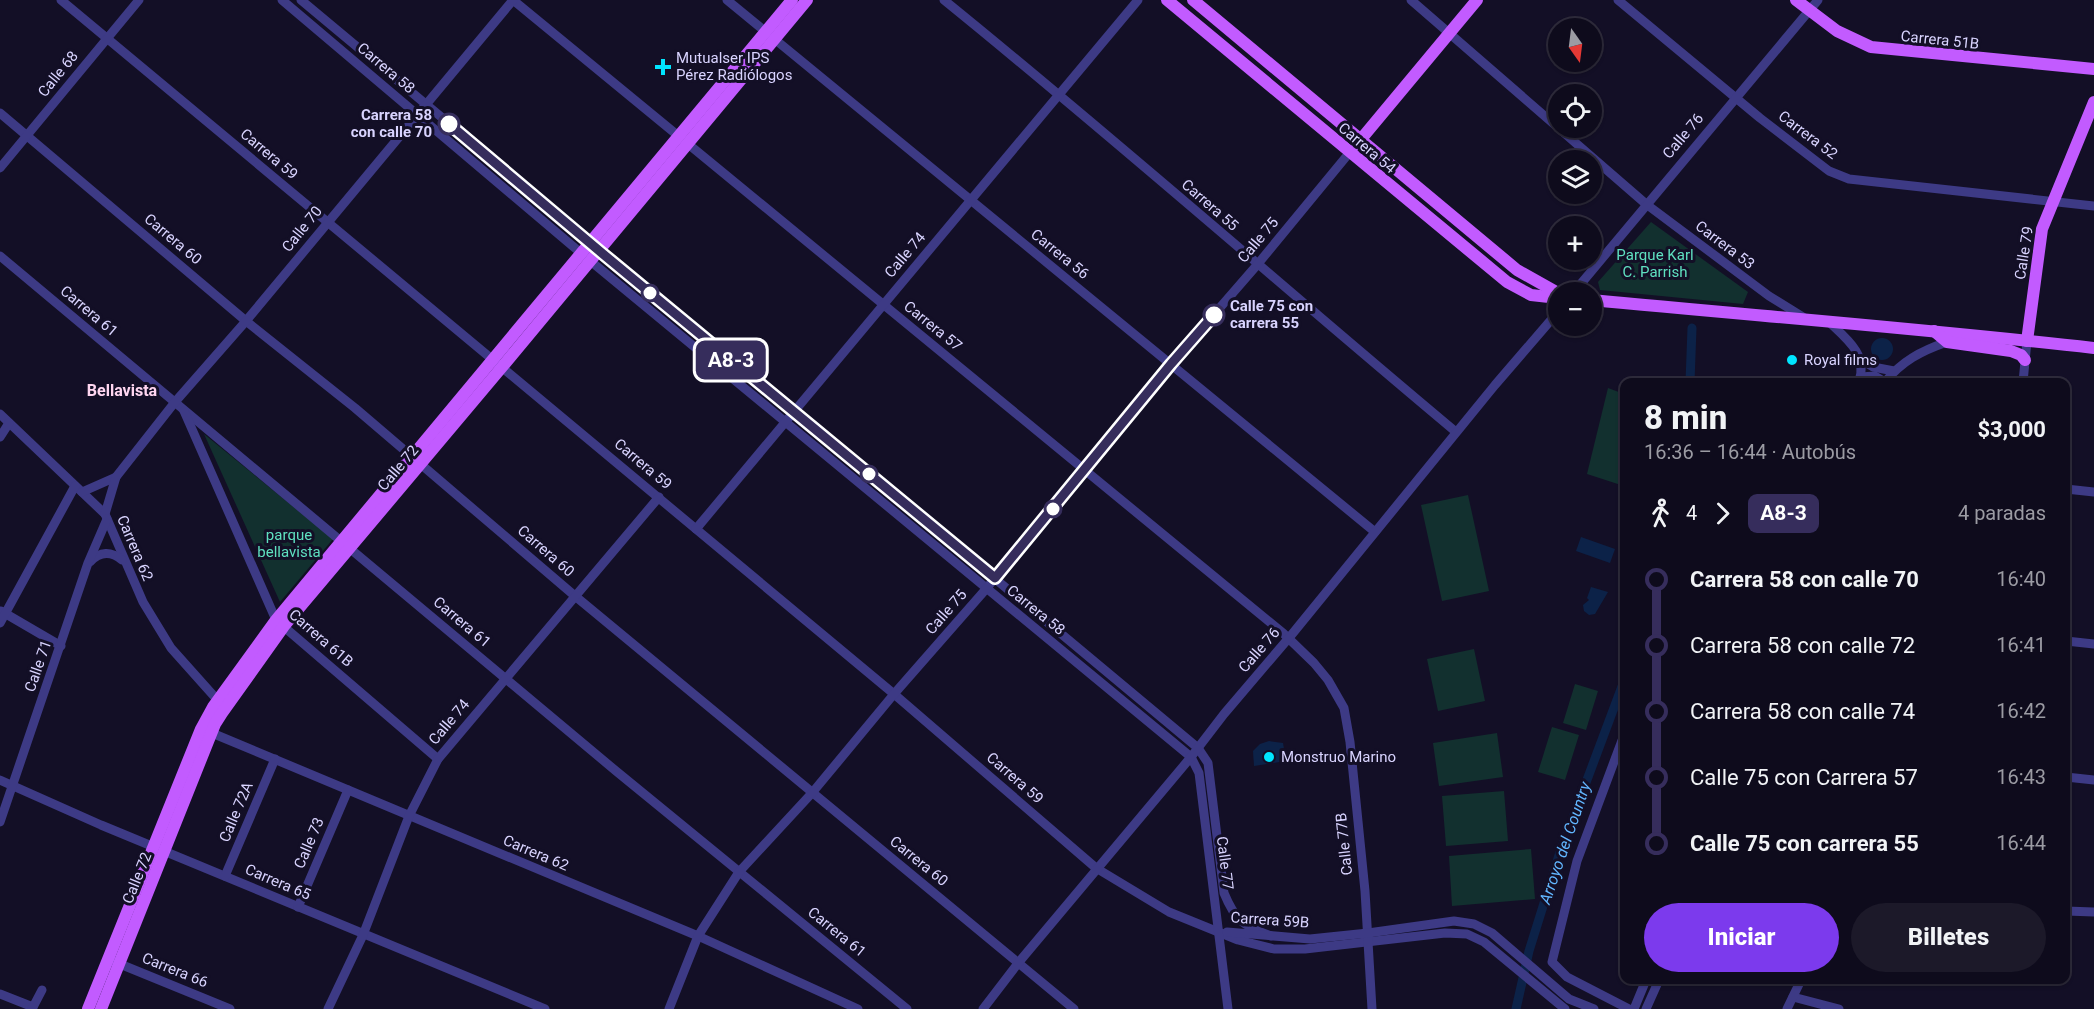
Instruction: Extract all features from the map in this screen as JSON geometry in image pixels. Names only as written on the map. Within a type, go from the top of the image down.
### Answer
[{"type":"main road","name":"Calle 72","points":[[770,36],[792,0]]},
{"type":"main road","name":"Calle 72","points":[[101,1009],[114,961],[206,731],[221,705],[280,623],[770,36],[807,0]]},
{"type":"main road","name":"Carrera 54","points":[[1167,0],[1507,282],[1531,295],[1548,297]]},
{"type":"main road","name":"Carrera 54","points":[[1193,0],[1517,270],[1548,287]]},
{"type":"main road","name":"Calle 75","points":[[1350,152],[1477,0]]},
{"type":"main road","name":"Carrera 51B","points":[[1796,0],[1837,31],[1871,47],[2094,69]]},
{"type":"main road","points":[[1242,63],[1253,50]]},
{"type":"main road","name":"Calle 79","points":[[2027,340],[2042,229],[2094,102]]},
{"type":"main road","points":[[1441,229],[1451,215]]},
{"type":"main road","points":[[1602,303],[1808,320]]},
{"type":"main road","name":"Carrera 53","points":[[1808,320],[2094,348]]},
{"type":"main road","points":[[1934,331],[1947,342],[2011,351],[2025,360]]},
{"type":"main road","points":[[1947,342],[1966,334]]},
{"type":"main road","name":"Calle 72","points":[[88,1009],[114,961]]},
{"type":"street","name":"Carrera 59","points":[[61,0],[894,694],[1096,868],[1169,912],[1218,931]]},
{"type":"street","name":"Calle 68","points":[[0,168],[139,0]]},
{"type":"street","name":"Carrera 58","points":[[282,0],[418,113],[586,258],[1191,757]]},
{"type":"street","name":"Carrera 58","points":[[301,0],[1198,748]]},
{"type":"street","name":"Calle 70","points":[[106,517],[116,477],[175,402],[246,321],[513,0]]},
{"type":"street","name":"Carrera 57","points":[[513,0],[1288,638],[1328,680]]},
{"type":"street","name":"Carrera 56","points":[[727,0],[1375,532]]},
{"type":"street","name":"Carrera 55","points":[[944,0],[1060,94],[1257,265],[1456,432]]},
{"type":"street","name":"Calle 74","points":[[696,530],[1138,0]]},
{"type":"street","name":"Carrera 53","points":[[1411,0],[1647,204],[1769,296],[1808,320]]},
{"type":"street","name":"Carrera 52","points":[[1618,0],[1829,171],[1849,179],[2094,206]]},
{"type":"street","name":"Calle 76","points":[[1582,282],[1818,0]]},
{"type":"street","name":"Carrera 60","points":[[0,113],[246,321],[417,460],[575,596],[1074,1009]]},
{"type":"street","name":"Calle 75","points":[[669,1009],[698,936],[739,872],[812,793],[894,694],[986,589],[1171,364],[1257,265],[1350,152]]},
{"type":"street","name":"Carrera 61","points":[[0,256],[505,678],[899,1005],[907,1009]]},
{"type":"street","points":[[1830,323],[1848,339],[1860,359],[1873,367],[1894,371]]},
{"type":"street","name":"Calle 76","points":[[983,1009],[1096,868],[1191,757],[1456,432],[1548,325]]},
{"type":"street","points":[[692,346],[702,335]]},
{"type":"street","name":"Calle 79","points":[[2023,378],[2027,340]]},
{"type":"street","points":[[1888,378],[1912,356],[1947,342]]},
{"type":"street","points":[[1860,359],[1860,378]]},
{"type":"street","points":[[1864,378],[1870,375],[1878,378]]},
{"type":"street","name":"Carrera 61B","points":[[183,409],[280,623],[438,759]]},
{"type":"street","name":"Carrera 62","points":[[0,414],[106,517],[143,602],[171,648],[221,705]]},
{"type":"street","points":[[0,437],[9,423]]},
{"type":"street","name":"Calle 70","points":[[78,489],[116,477]]},
{"type":"street","points":[[61,646],[2,616],[78,489]]},
{"type":"street","points":[[2070,489],[2094,492]]},
{"type":"street","name":"Calle 74","points":[[328,1009],[363,934],[409,816],[438,759],[659,497]]},
{"type":"street","name":"Calle 71","points":[[0,822],[88,563],[106,517]]},
{"type":"street","points":[[88,563],[102,554],[114,555],[124,561]]},
{"type":"street","points":[[2070,641],[2094,644]]},
{"type":"street","points":[[1096,679],[1104,669]]},
{"type":"street","points":[[1104,686],[1112,676]]},
{"type":"street","name":"Calle 77B","points":[[1328,680],[1344,708],[1350,742],[1369,938],[1372,1009]]},
{"type":"street","name":"Carrera 62","points":[[206,731],[698,936],[858,1009]]},
{"type":"street","points":[[1620,746],[1577,861],[1552,962],[1567,977],[1629,1009]]},
{"type":"street","name":"Calle 77","points":[[1198,748],[1208,763],[1227,902],[1239,921],[1251,929],[1271,936]]},
{"type":"street","name":"Calle 77","points":[[1191,757],[1199,773],[1228,1009]]},
{"type":"street","name":"Calle 72A","points":[[225,876],[274,759]]},
{"type":"street","points":[[2070,777],[2094,780]]},
{"type":"street","name":"Carrera 65","points":[[0,780],[12,787],[545,1009]]},
{"type":"street","name":"Calle 73","points":[[298,907],[348,790]]},
{"type":"street","points":[[2070,911],[2094,912]]},
{"type":"street","name":"Carrera 59B","points":[[1218,931],[1238,940],[1274,949],[1305,950],[1454,921],[1474,924],[1492,933],[1569,999],[1594,1009]]},
{"type":"street","name":"Carrera 59B","points":[[1218,931],[1310,939],[1467,934],[1484,942],[1565,1009]]},
{"type":"street","name":"Carrera 66","points":[[114,961],[230,1009]]},
{"type":"street","points":[[1634,1009],[1644,984]]},
{"type":"street","points":[[1646,1009],[1657,984]]},
{"type":"street","points":[[1787,1009],[1799,984]]},
{"type":"street","points":[[0,994],[33,1008],[42,990]]},
{"type":"street","points":[[1793,997],[1839,1009]]},
{"type":"green space","name":"Parque Karl C. Parrish","points":[[1651,222],[1748,292],[1743,304],[1602,290],[1602,282],[1598,282]]},
{"type":"green space","points":[[1608,388],[1620,392],[1620,485],[1587,474]]},
{"type":"green space","name":"parque bellavista","points":[[204,434],[333,539],[280,602]]},
{"type":"green space","points":[[1468,495],[1489,591],[1442,601],[1421,505]]},
{"type":"green space","points":[[1474,649],[1485,701],[1438,711],[1427,659]]},
{"type":"green space","points":[[1575,684],[1598,691],[1586,730],[1563,723]]},
{"type":"green space","points":[[1552,727],[1579,735],[1565,780],[1538,772]]},
{"type":"green space","points":[[1497,733],[1503,777],[1439,786],[1433,743]]},
{"type":"green space","points":[[1504,791],[1508,841],[1446,846],[1442,796]]},
{"type":"green space","points":[[1531,849],[1535,899],[1452,906],[1449,856]]},
{"type":"water","points":[[1882,338],[1890,341],[1893,349],[1890,357],[1882,360],[1874,357],[1871,349],[1874,341]]},
{"type":"water","points":[[1581,537],[1615,549],[1610,563],[1576,551]]},
{"type":"water","points":[[1591,587],[1608,592],[1595,614],[1589,615],[1584,611],[1583,605],[1589,600],[1587,598]]},
{"type":"water","name":"Monstruo Marino","points":[[1269,741],[1283,743],[1286,761],[1254,766],[1253,751],[1260,744]]},
{"type":"waterway","name":"Arroyo del Country","points":[[1690,378],[1692,328]]},
{"type":"waterway","name":"Arroyo del Country","points":[[1516,1009],[1529,951],[1560,852],[1620,692]]},
{"type":"bus line","name":"A8-3","points":[[449,124],[995,578],[1214,315]]},
{"type":"place","name":"Mutualser IPS Pérez Radiólogos","points":[[663,67]]},
{"type":"place","name":"Carrera 58 con calle 70","points":[[449,124]]},
{"type":"place","name":"Calle 75 con carrera 55","points":[[1214,315]]},
{"type":"place","name":"Royal films","points":[[1792,360]]},
{"type":"place","name":"Monstruo Marino","points":[[1269,757]]},
{"type":"district","name":"Bellavista","points":[[122,390]]}]
